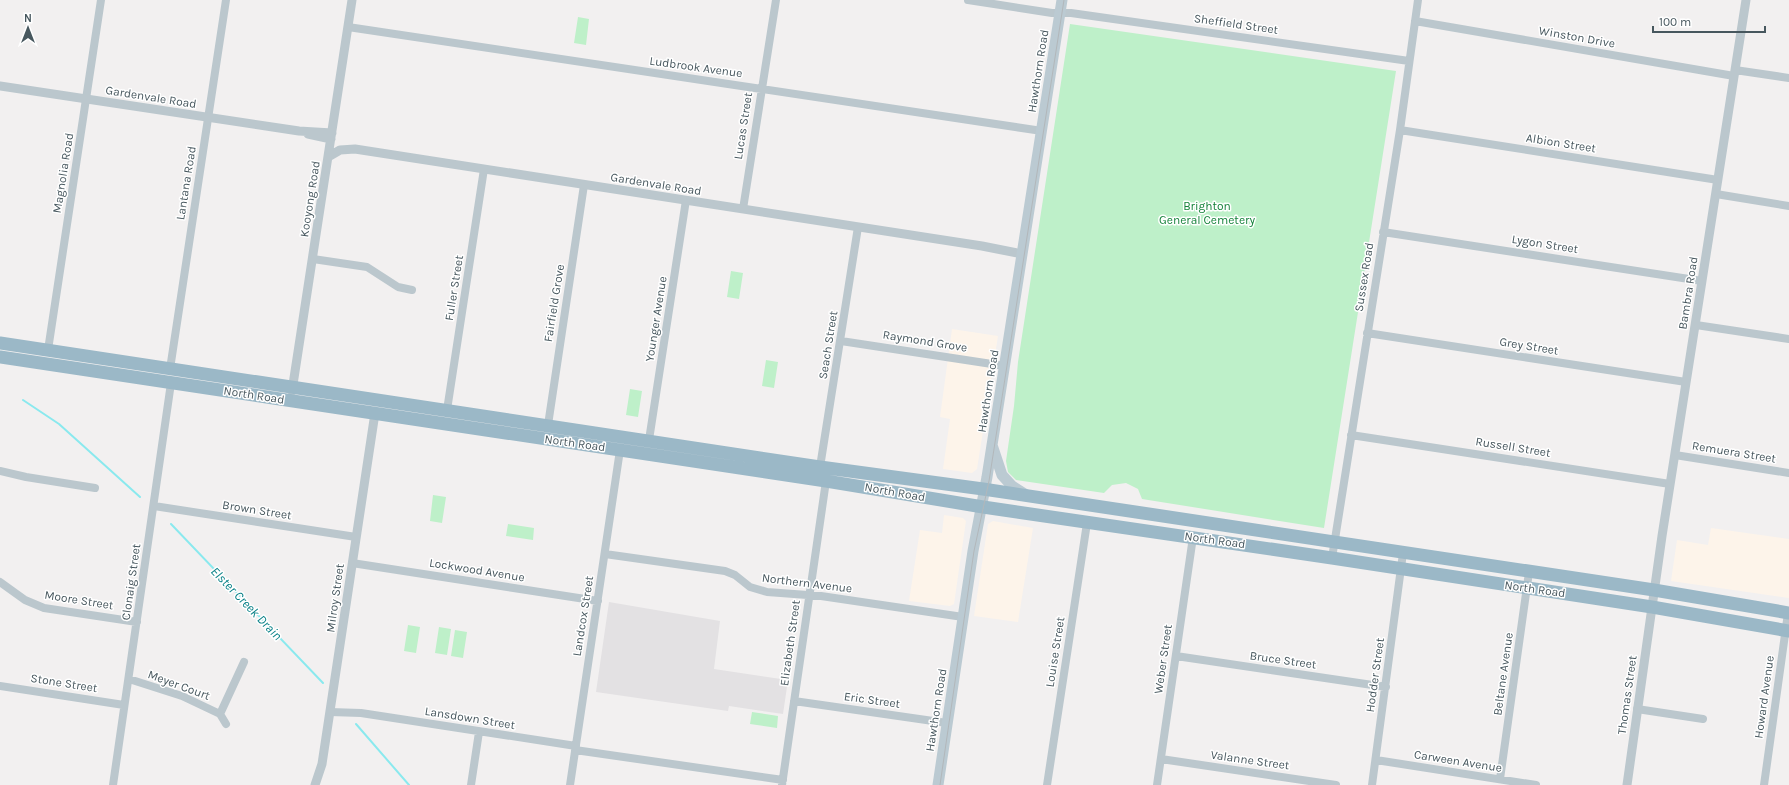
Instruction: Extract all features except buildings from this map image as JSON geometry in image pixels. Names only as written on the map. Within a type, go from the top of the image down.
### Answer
[{"type":"highway","name":"North Road","points":[[0,343],[820,467],[936,482],[1654,590],[1789,613]]},
{"type":"highway","name":"North Road","points":[[0,357],[826,480],[981,507],[1402,568],[1787,630]]},
{"type":"highway","points":[[496,431],[498,418]]},
{"type":"highway","points":[[934,499],[936,482]]},
{"type":"highway","points":[[1584,597],[1587,581]]},
{"type":"main road","name":"Hawthorn Road","points":[[938,785],[963,617],[1005,366],[1062,0]]},
{"type":"main road","points":[[992,445],[1002,475],[1012,486],[1027,496]]},
{"type":"street","name":"Magnolia Road","points":[[48,350],[101,0]]},
{"type":"street","name":"Lantana Road","points":[[170,369],[226,0]]},
{"type":"street","name":"Kooyong Road","points":[[290,401],[352,0]]},
{"type":"street","name":"Lucas Street","points":[[743,209],[776,0]]},
{"type":"street","name":"Sheffield Street","points":[[968,0],[1052,13],[1060,12],[1409,61]]},
{"type":"street","name":"Sussex Road","points":[[1332,558],[1400,130],[1418,0]]},
{"type":"street","name":"Bambra Road","points":[[1654,590],[1746,0]]},
{"type":"street","name":"Winston Drive","points":[[1415,21],[1735,73],[1789,78]]},
{"type":"street","name":"Ludbrook Avenue","points":[[348,27],[1042,131]]},
{"type":"street","name":"Gardenvale Road","points":[[0,86],[331,136]]},
{"type":"street","name":"Albion Street","points":[[1400,130],[1718,180]]},
{"type":"street","name":"Gardenvale Road","points":[[328,157],[340,150],[355,149],[982,246],[1023,251]]},
{"type":"street","name":"Fuller Street","points":[[447,410],[484,169]]},
{"type":"street","name":"Fairfield Grove","points":[[548,425],[584,185]]},
{"type":"street","points":[[1716,194],[1789,206]]},
{"type":"street","name":"Younger Avenue","points":[[649,440],[686,200]]},
{"type":"street","name":"Seach Street","points":[[820,467],[858,227]]},
{"type":"street","name":"Lygon Street","points":[[1383,232],[1702,281]]},
{"type":"street","points":[[312,259],[367,267],[398,287],[412,290]]},
{"type":"street","points":[[1696,325],[1789,339]]},
{"type":"street","name":"Grey Street","points":[[1367,333],[1686,382]]},
{"type":"street","name":"Raymond Grove","points":[[840,341],[1005,366]]},
{"type":"street","name":"Clonaig Street","points":[[112,785],[171,382]]},
{"type":"street","name":"Milroy Street","points":[[318,784],[375,413]]},
{"type":"street","name":"Russell Street","points":[[1351,434],[1670,484]]},
{"type":"street","name":"Landcox Street","points":[[570,785],[620,450]]},
{"type":"street","name":"Remuera Street","points":[[1675,455],[1789,473]]},
{"type":"street","points":[[0,471],[26,477],[95,488]]},
{"type":"street","name":"Elizabeth Street","points":[[782,782],[826,480]]},
{"type":"street","name":"Brown Street","points":[[154,506],[356,537]]},
{"type":"street","name":"Louise Street","points":[[1047,785],[1088,523]]},
{"type":"street","name":"Weber Street","points":[[1157,785],[1194,537]]},
{"type":"street","name":"Hodder Street","points":[[1372,785],[1403,553]]},
{"type":"street","name":"Northern Avenue","points":[[605,554],[725,571],[735,575],[755,589],[963,617]]},
{"type":"street","name":"Lockwood Avenue","points":[[352,563],[598,601]]},
{"type":"street","name":"Beltane Avenue","points":[[1500,779],[1529,572]]},
{"type":"street","name":"Moore Street","points":[[0,582],[30,603],[44,608],[137,622]]},
{"type":"street","name":"Thomas Street","points":[[1627,785],[1654,590]]},
{"type":"street","name":"Howard Avenue","points":[[1764,785],[1789,613]]},
{"type":"street","name":"Bruce Street","points":[[1176,656],[1386,687]]},
{"type":"street","name":"Meyer Court","points":[[220,714],[244,662]]},
{"type":"street","name":"Meyer Court","points":[[128,679],[182,696],[220,714],[226,724]]},
{"type":"street","name":"Stone Street","points":[[0,686],[124,705]]},
{"type":"street","name":"Eric Street","points":[[794,701],[947,723]]},
{"type":"street","name":"Lansdown Street","points":[[330,708],[782,782]]},
{"type":"street","points":[[1637,709],[1703,719]]},
{"type":"street","points":[[471,785],[479,732]]},
{"type":"street","name":"Valanne Street","points":[[1161,759],[1336,785]]},
{"type":"street","name":"Carween Avenue","points":[[1376,760],[1536,785]]},
{"type":"shaded area","points":[[952,329],[998,336],[977,469],[972,473],[943,469],[950,419],[940,417]]},
{"type":"shaded area","points":[[944,515],[963,518],[966,521],[954,604],[950,606],[909,601],[920,530],[942,533]]},
{"type":"shaded area","points":[[993,521],[1033,528],[1018,622],[974,616],[988,524]]},
{"type":"shaded area","points":[[1711,528],[1789,539],[1789,598],[1671,581],[1677,540],[1708,545]]},
{"type":"shaded area","points":[[609,602],[720,621],[714,669],[788,680],[783,714],[729,706],[728,711],[596,692]]},
{"type":"green space","points":[[578,17],[589,19],[586,45],[574,43]]},
{"type":"green space","name":"Brighton General Cemetery","points":[[1070,24],[1396,71],[1324,528],[1142,499],[1138,489],[1126,483],[1112,485],[1104,493],[1016,480],[1008,472],[1006,461],[1014,406],[1018,362]]},
{"type":"green space","points":[[731,271],[743,273],[739,299],[727,297]]},
{"type":"green space","points":[[766,360],[778,362],[774,388],[762,386]]},
{"type":"green space","points":[[630,389],[642,391],[638,417],[626,415]]},
{"type":"green space","points":[[433,495],[446,497],[442,523],[430,521]]},
{"type":"green space","points":[[508,524],[534,528],[533,540],[506,536]]},
{"type":"green space","points":[[408,625],[420,627],[416,653],[404,651]]},
{"type":"green space","points":[[439,627],[451,629],[447,655],[435,653]]},
{"type":"green space","points":[[455,630],[467,632],[463,658],[451,656]]},
{"type":"green space","points":[[752,712],[778,716],[777,728],[750,724]]},
{"type":"waterway","name":"Elster Creek Drain","points":[[23,400],[59,424],[140,497]]},
{"type":"waterway","name":"Elster Creek Drain","points":[[171,524],[323,683]]},
{"type":"waterway","name":"Elster Creek Drain","points":[[356,724],[409,785]]},
{"type":"tram line","points":[[940,785],[974,551],[989,481],[1064,0]]}]
